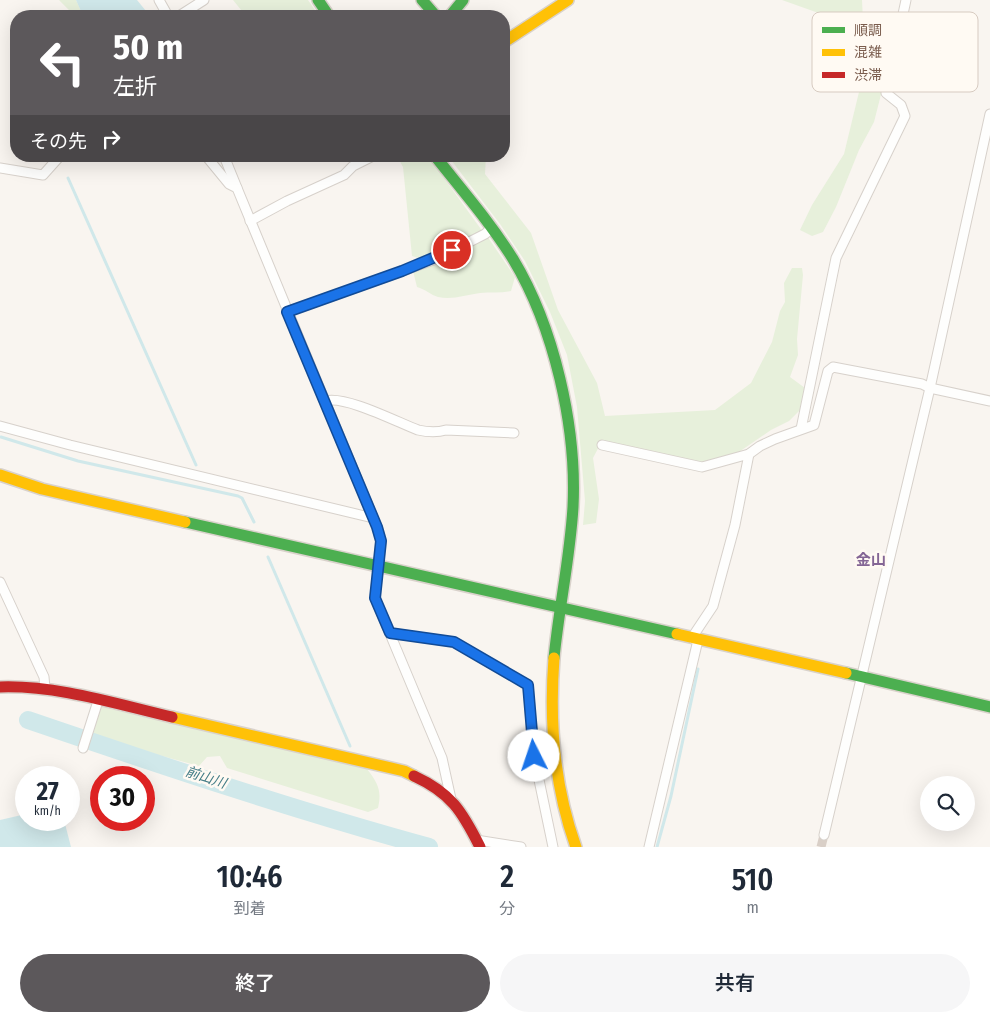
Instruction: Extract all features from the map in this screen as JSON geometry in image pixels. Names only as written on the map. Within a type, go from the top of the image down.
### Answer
[{"type":"street","points":[[188,10],[204,0]]},
{"type":"street","points":[[422,0],[431,10]]},
{"type":"street","points":[[455,10],[463,0]]},
{"type":"street","points":[[510,38],[568,0]]},
{"type":"street","points":[[801,429],[836,258],[905,116],[901,104],[886,92]]},
{"type":"street","points":[[824,835],[930,388],[990,114]]},
{"type":"street","points":[[0,168],[43,175],[55,162]]},
{"type":"street","points":[[211,162],[229,184],[237,188]]},
{"type":"street","points":[[226,162],[373,518],[381,541],[375,598],[442,758],[451,799]]},
{"type":"street","points":[[250,221],[287,201],[344,176],[353,166],[361,162]]},
{"type":"street","points":[[440,162],[492,228],[522,275],[542,322],[556,362],[564,401],[571,444],[573,488],[571,533],[554,661],[552,709],[554,756],[561,796],[576,846]]},
{"type":"street","points":[[287,312],[436,258],[486,234],[492,228]]},
{"type":"street","points":[[602,444],[702,467],[749,454],[760,446],[816,423],[830,368],[922,384],[930,388],[990,401]]},
{"type":"street","points":[[325,401],[332,399],[347,401],[427,432],[446,430],[514,433]]},
{"type":"street","points":[[0,426],[70,445],[373,518]]},
{"type":"street","points":[[648,847],[695,633],[713,606],[735,525],[749,454]]},
{"type":"street","points":[[0,475],[42,488],[990,708]]},
{"type":"street","points":[[0,582],[44,677],[44,688]]},
{"type":"street","points":[[390,633],[454,642],[528,685],[534,756],[553,847]]},
{"type":"street","points":[[0,687],[23,686],[44,688],[404,771],[438,788],[451,799],[465,817],[479,845],[521,847]]},
{"type":"street","points":[[83,748],[98,701]]},
{"type":"green space","points":[[59,0],[76,0],[80,10],[69,10]]},
{"type":"green space","points":[[233,0],[308,0],[315,10],[241,10]]},
{"type":"green space","points":[[782,0],[862,0],[863,12],[816,12]]},
{"type":"green space","points":[[859,92],[882,92],[874,122],[859,150],[836,207],[823,232],[812,236],[800,230],[812,205],[844,154]]},
{"type":"green space","points":[[400,162],[432,162],[483,232],[425,260],[412,256],[403,167]]},
{"type":"green space","points":[[453,162],[486,162],[485,174],[531,233],[558,310],[597,383],[605,416],[715,410],[751,383],[772,342],[780,311],[785,302],[784,283],[792,268],[802,268],[797,339],[798,355],[790,377],[805,388],[800,410],[789,421],[771,430],[736,454],[705,464],[602,441],[593,458],[599,499],[596,523],[583,525],[585,501],[577,407],[567,355],[550,312],[525,261],[500,224]]},
{"type":"green space","points":[[487,236],[515,277],[511,291],[443,298],[417,287],[413,271]]},
{"type":"green space","points":[[102,707],[367,769],[378,787],[380,797],[378,808],[368,812],[227,768],[220,756],[207,757],[199,766],[92,737],[99,709]]},
{"type":"water","points":[[76,0],[137,0],[145,10],[80,10]]},
{"type":"water","points":[[15,817],[15,831],[67,831],[71,847],[0,847],[0,820]]},
{"type":"waterway","points":[[68,178],[196,465]]},
{"type":"waterway","name":"前山川","points":[[1,437],[78,461],[238,496],[242,498],[254,522]]},
{"type":"waterway","name":"前山川","points":[[268,557],[350,746]]},
{"type":"waterway","points":[[657,847],[671,796],[698,669]]},
{"type":"waterway","name":"前山川","points":[[28,720],[278,802],[429,847]]},
{"type":"waterway","name":"前山川","points":[[382,828],[384,835]]},
{"type":"tunnel","points":[[821,847],[824,835]]},
{"type":"traffic: fast","points":[[318,0],[325,10]]},
{"type":"traffic: fast","points":[[422,0],[431,10]]},
{"type":"traffic: fast","points":[[455,10],[463,0]]},
{"type":"traffic: fast","points":[[440,162],[485,219],[513,259],[528,286],[540,315],[560,378],[571,444],[573,507],[554,658]]},
{"type":"traffic: fast","points":[[185,522],[677,634]]},
{"type":"traffic: fast","points":[[846,673],[990,707]]},
{"type":"traffic: slow","points":[[510,38],[568,0]]},
{"type":"traffic: slow","points":[[0,475],[42,489],[185,522]]},
{"type":"traffic: slow","points":[[677,634],[846,673]]},
{"type":"traffic: slow","points":[[554,658],[552,706],[555,754],[563,801],[576,847]]},
{"type":"traffic: slow","points":[[172,717],[404,771],[414,776]]},
{"type":"traffic: jam","points":[[0,687],[21,687],[65,692],[172,717]]},
{"type":"traffic: jam","points":[[414,776],[427,782],[454,804],[480,847]]},
{"type":"district","name":"金山","points":[[871,560]]},
{"type":"route","points":[[452,250],[402,271],[287,312],[377,527],[381,541],[375,598],[390,633],[454,642],[528,685],[534,756]]}]
